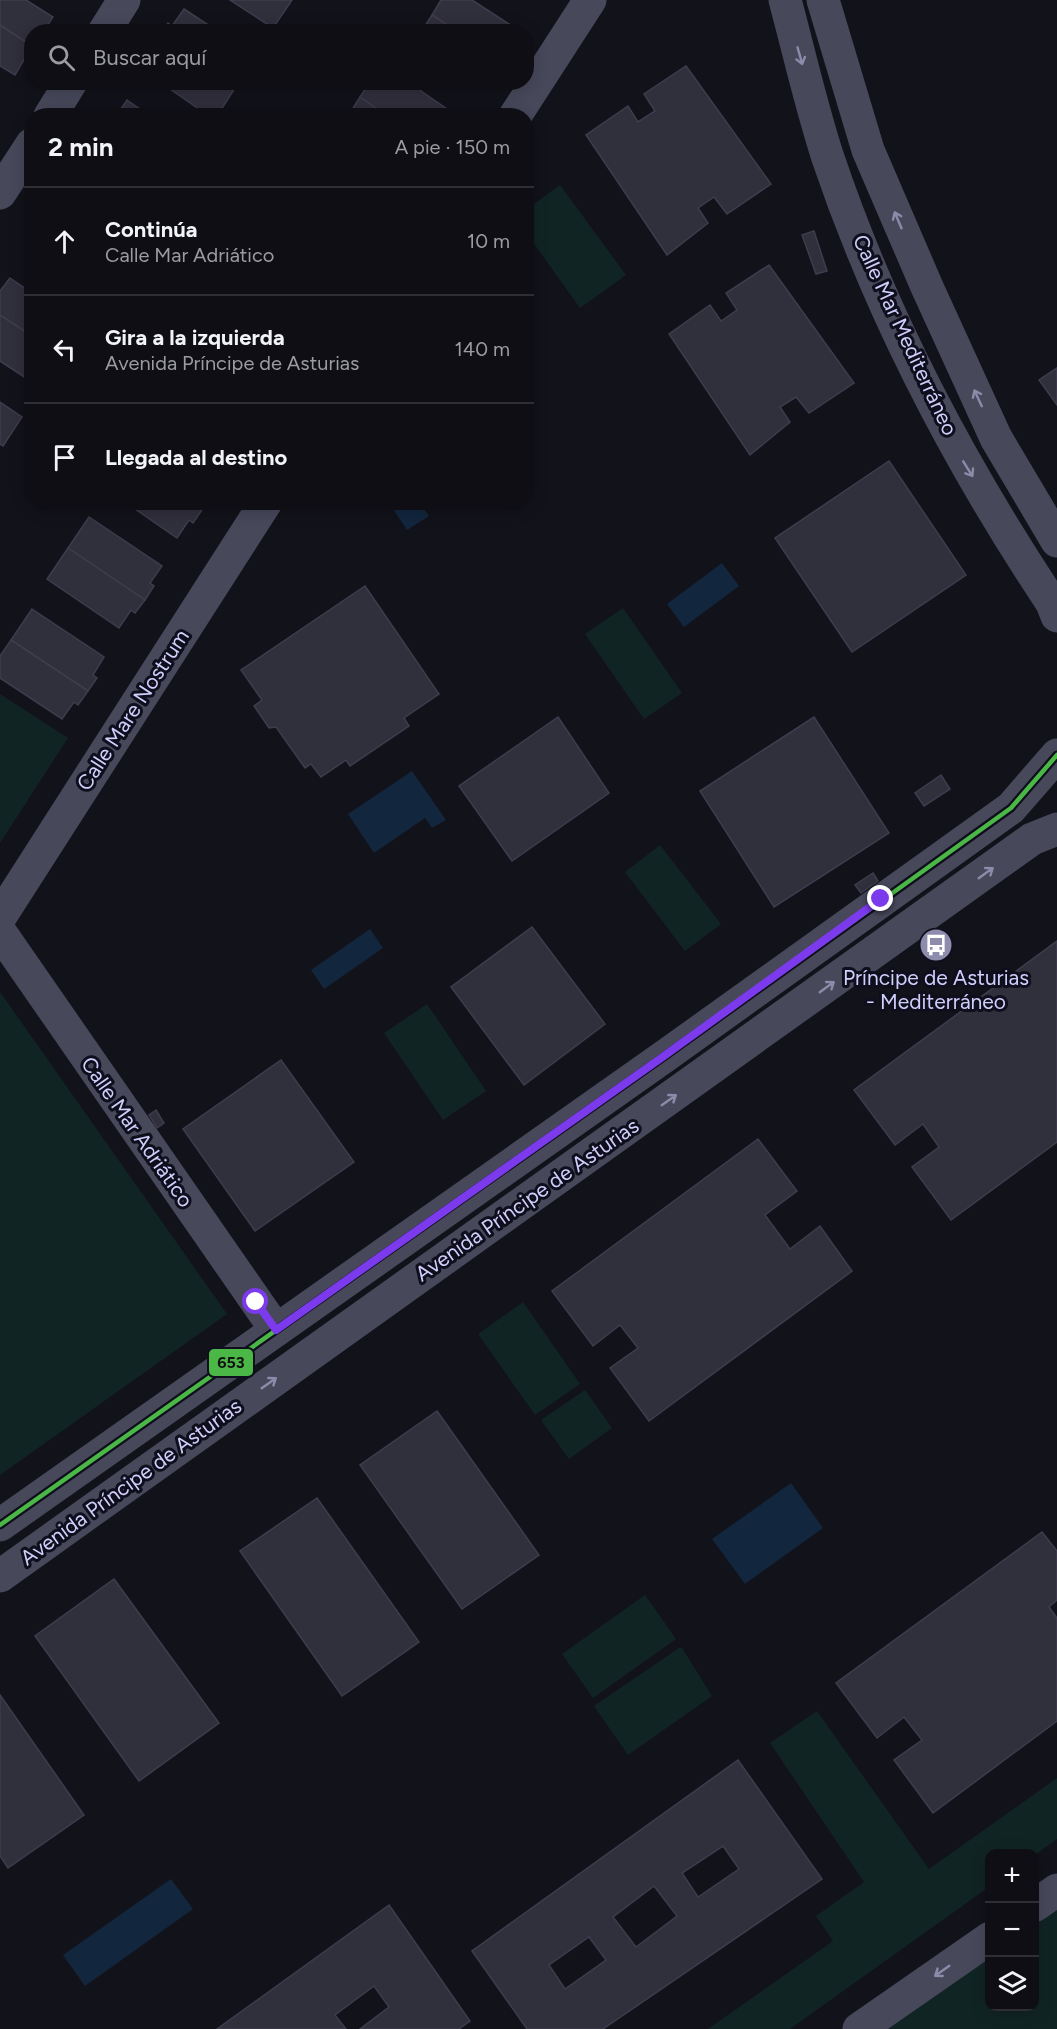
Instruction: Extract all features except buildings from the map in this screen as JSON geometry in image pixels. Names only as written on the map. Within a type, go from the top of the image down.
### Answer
[{"type":"street","points":[[109,24],[124,0]]},
{"type":"street","points":[[534,88],[590,0]]},
{"type":"street","name":"Calle Mar Mediterráneo","points":[[784,0],[828,158],[884,301],[961,457],[1052,603],[1057,616]]},
{"type":"street","name":"Calle Mar Mediterráneo","points":[[823,0],[868,150],[996,438],[1057,541]]},
{"type":"street","points":[[55,108],[66,90]]},
{"type":"street","points":[[521,108],[533,90]]},
{"type":"street","points":[[0,194],[24,156]]},
{"type":"street","name":"Calle Mare Nostrum","points":[[0,917],[262,510]]},
{"type":"street","name":"Avenida Príncipe de Asturias","points":[[0,1525],[1011,808],[1057,755]]},
{"type":"street","name":"Avenida Príncipe de Asturias","points":[[0,1576],[1032,839],[1057,829]]},
{"type":"street","name":"Calle Mar Adriático","points":[[0,932],[276,1330]]},
{"type":"street","points":[[1039,1903],[1057,1890]]},
{"type":"street","points":[[859,2029],[985,1941]]},
{"type":"green space","points":[[560,185],[626,275],[580,308],[534,244],[534,204]]},
{"type":"green space","points":[[623,608],[682,693],[644,719],[585,634]]},
{"type":"green space","points":[[0,694],[68,738],[0,843]]},
{"type":"green space","points":[[660,845],[721,924],[685,951],[625,872]]},
{"type":"green space","points":[[0,992],[227,1314],[0,1475]]},
{"type":"green space","points":[[427,1004],[486,1091],[443,1120],[384,1033]]},
{"type":"green space","points":[[523,1302],[580,1384],[535,1415],[478,1334]]},
{"type":"green space","points":[[585,1390],[612,1428],[569,1459],[541,1420]]},
{"type":"green space","points":[[645,1595],[676,1639],[593,1698],[562,1654]]},
{"type":"green space","points":[[682,1648],[712,1696],[628,1755],[594,1706]]},
{"type":"green space","points":[[817,1711],[929,1869],[1057,1778],[1057,1839],[1039,1852],[1039,1849],[985,1849],[985,1890],[790,2029],[708,2029],[833,1941],[816,1916],[864,1882],[770,1743]]},
{"type":"green space","points":[[1057,1909],[1057,2029],[883,2029],[985,1959],[985,2011],[1039,2011],[1039,1922]]},
{"type":"water","points":[[394,510],[425,510],[429,516],[407,530]]},
{"type":"water","points":[[722,563],[739,586],[684,627],[667,604]]},
{"type":"water","points":[[412,771],[446,820],[432,828],[425,818],[374,853],[348,814]]},
{"type":"water","points":[[370,929],[383,948],[324,989],[311,970]]},
{"type":"water","points":[[791,1483],[823,1528],[745,1584],[712,1539]]},
{"type":"water","points":[[171,1879],[193,1909],[85,1986],[63,1955]]},
{"type":"transit line","name":"653","points":[[0,1525],[665,1056],[1011,808],[1057,755]]},
{"type":"place","name":"Príncipe de Asturias - Mediterráneo","points":[[936,945]]},
{"type":"route","points":[[256,1302],[276,1330],[664,1056],[881,899]]}]
